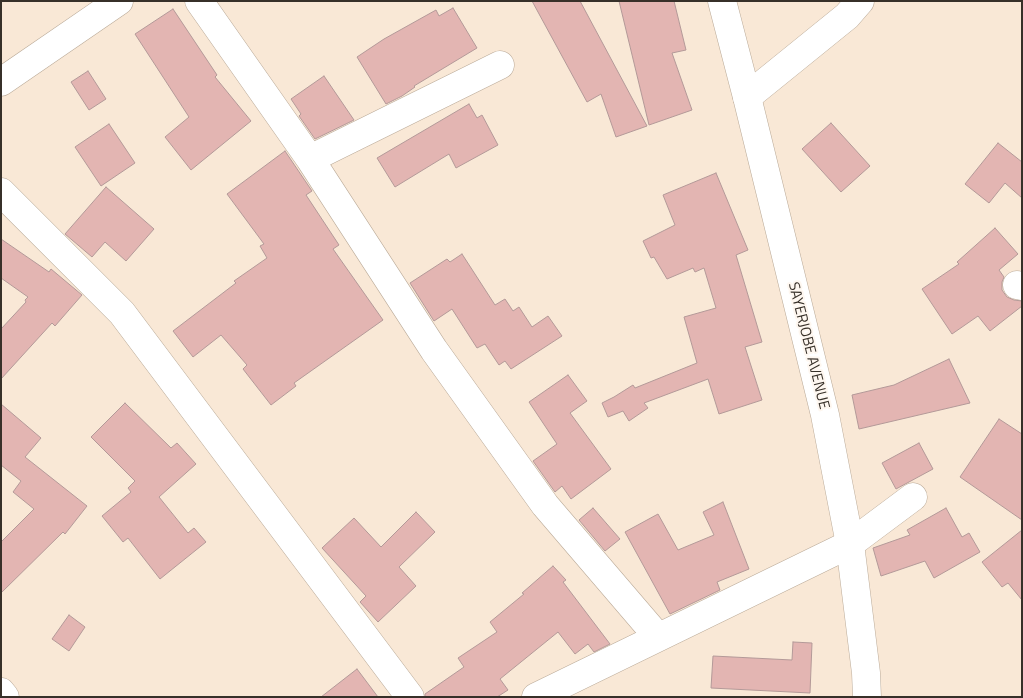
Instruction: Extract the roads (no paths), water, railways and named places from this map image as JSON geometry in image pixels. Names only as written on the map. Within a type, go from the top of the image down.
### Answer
[{"type":"street","points":[[1,82],[119,1]]},
{"type":"street","points":[[200,1],[310,158],[434,350],[545,505],[658,637]]},
{"type":"street","name":"SAYERJOBE AVENUE","points":[[722,1],[825,415],[850,544],[866,673],[867,697]]},
{"type":"street","points":[[747,97],[847,16],[860,1]]},
{"type":"street","points":[[310,158],[500,64]]},
{"type":"street","points":[[1,192],[122,313],[410,697]]},
{"type":"street","points":[[536,697],[850,544],[913,497]]},
{"type":"street","points":[[1,692],[5,697]]}]
